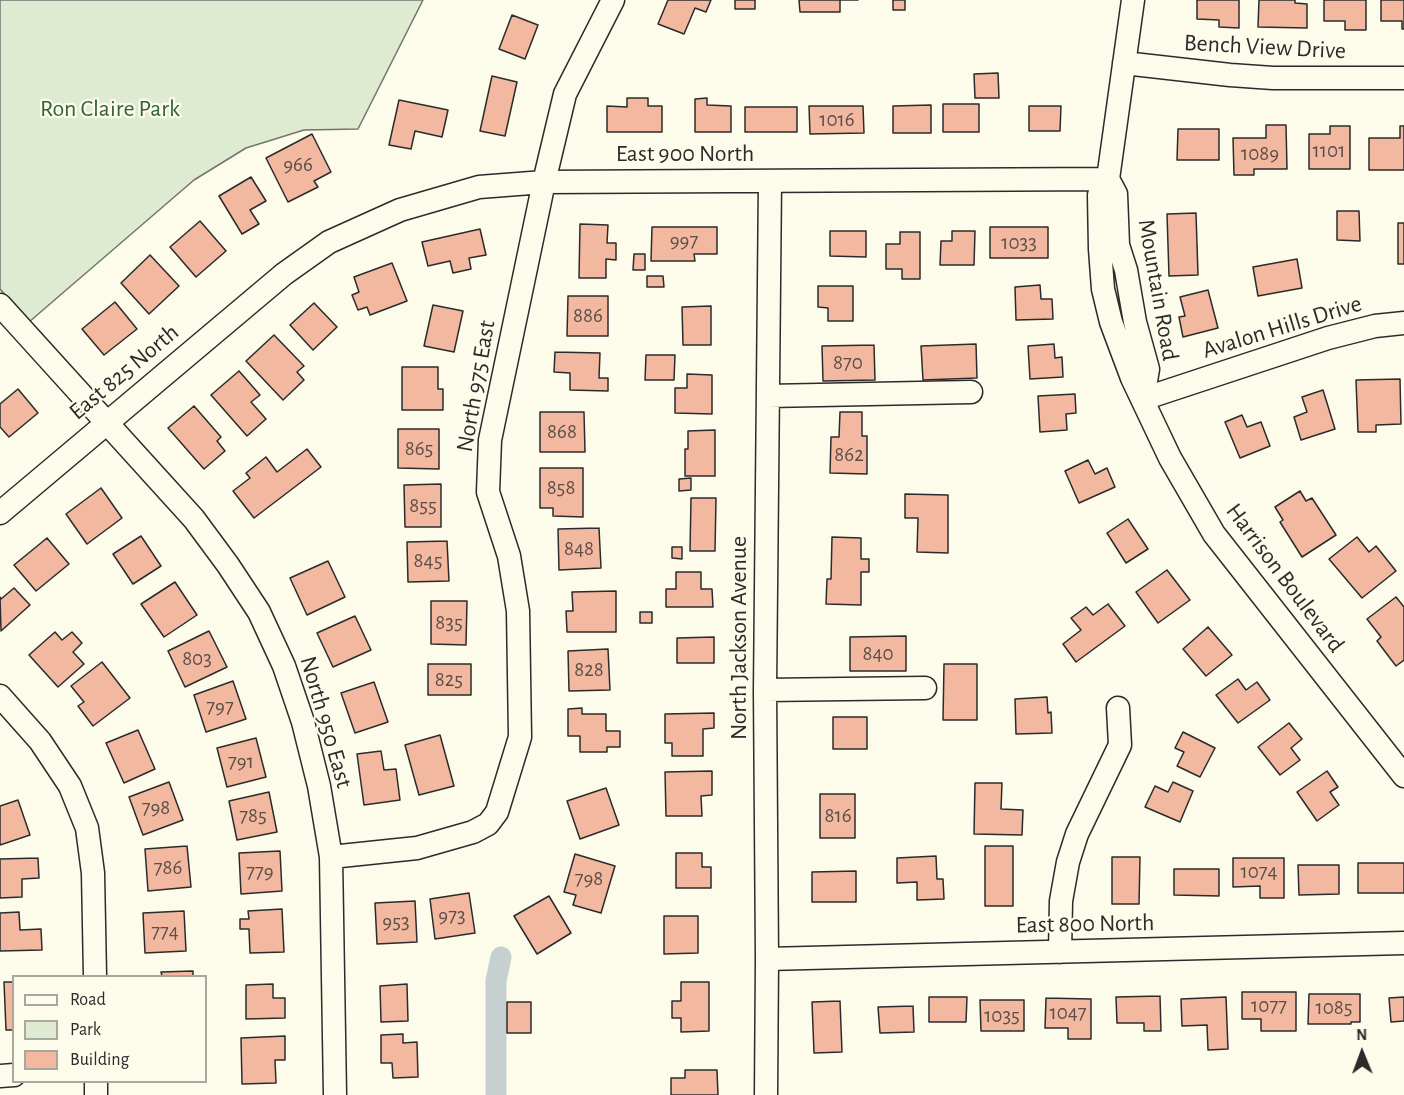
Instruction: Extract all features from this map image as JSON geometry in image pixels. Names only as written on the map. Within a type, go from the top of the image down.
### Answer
[{"type":"street","name":"North 975 East","points":[[331,857],[417,848],[473,832],[488,824],[497,812],[520,737],[518,611],[509,556],[489,492],[490,440],[544,182],[566,93],[613,0]]},
{"type":"street","name":"Mountain Road","points":[[1133,0],[1108,179],[1116,194],[1118,245],[1126,270],[1135,322],[1148,369],[1143,399]]},
{"type":"street","name":"Bench View Drive","points":[[1124,63],[1273,78],[1404,78]]},
{"type":"street","name":"East 900 North","points":[[284,274],[329,242],[400,210],[479,187],[544,182],[1108,179]]},
{"type":"street","name":"North Jackson Avenue","points":[[766,1095],[765,690],[770,180]]},
{"type":"street","name":"East 825 North","points":[[0,513],[284,274]]},
{"type":"street","name":"North 950 East","points":[[0,305],[194,519],[259,612],[284,666],[303,722],[319,786],[331,857],[335,1095]]},
{"type":"street","name":"Avalon Hills Drive","points":[[1143,399],[1328,338],[1376,326],[1404,323]]},
{"type":"street","points":[[768,396],[971,392]]},
{"type":"street","name":"Harrison Boulevard","points":[[1143,399],[1170,458],[1214,534],[1404,776]]},
{"type":"street","points":[[765,690],[925,687]]},
{"type":"street","points":[[0,696],[40,741],[70,786],[87,828],[93,873],[95,975]]},
{"type":"street","points":[[1060,952],[1061,900],[1068,862],[1077,834],[1119,745],[1118,708]]},
{"type":"street","name":"East 800 North","points":[[767,959],[1404,943]]},
{"type":"green space","name":"Ron Claire Park","points":[[0,0],[423,0],[358,129],[304,130],[246,148],[194,180],[29,322],[0,289]]},
{"type":"building","points":[[668,0],[711,0],[706,12],[695,8],[684,34],[658,24]]},
{"type":"building","points":[[735,0],[755,0],[755,9],[735,9]]},
{"type":"building","points":[[799,0],[840,0],[840,12],[800,12]]},
{"type":"building","points":[[893,0],[905,0],[905,10],[893,10]]},
{"type":"building","points":[[1197,0],[1239,0],[1239,28],[1219,27],[1219,20],[1197,19]]},
{"type":"building","points":[[1259,0],[1295,0],[1295,3],[1307,4],[1307,28],[1258,27]]},
{"type":"building","points":[[1324,0],[1366,0],[1366,30],[1345,30],[1345,21],[1324,21]]},
{"type":"building","points":[[1381,0],[1404,0],[1404,29],[1402,29],[1402,21],[1381,21]]},
{"type":"building","points":[[512,15],[538,25],[525,59],[499,49]]},
{"type":"building","points":[[998,73],[999,98],[975,98],[974,74]]},
{"type":"building","points":[[492,76],[517,82],[505,136],[480,131]]},
{"type":"building","points":[[627,98],[648,98],[648,106],[662,106],[662,132],[607,132],[607,106],[627,107]]},
{"type":"building","points":[[707,98],[707,105],[731,106],[731,132],[695,132],[695,99]]},
{"type":"building","points":[[399,100],[448,110],[442,137],[415,131],[411,149],[389,145]]},
{"type":"building","points":[[943,104],[979,104],[979,132],[943,132]]},
{"type":"building","points":[[931,105],[931,133],[893,133],[893,106]]},
{"type":"building","points":[[809,106],[863,106],[864,133],[810,134]]},
{"type":"building","points":[[1029,106],[1061,106],[1060,131],[1029,131]]},
{"type":"building","points":[[745,107],[797,107],[797,132],[745,132]]},
{"type":"building","points":[[1266,125],[1286,125],[1287,169],[1254,169],[1254,175],[1234,175],[1233,138],[1266,138]]},
{"type":"building","points":[[1330,126],[1350,126],[1350,169],[1309,169],[1309,134],[1330,134]]},
{"type":"building","points":[[1400,126],[1404,126],[1404,170],[1369,170],[1369,138],[1400,138]]},
{"type":"building","points":[[1178,129],[1219,129],[1219,160],[1177,160]]},
{"type":"building","points":[[312,134],[331,172],[314,181],[318,187],[288,202],[266,158]]},
{"type":"building","points":[[251,177],[266,201],[250,210],[259,224],[242,234],[219,196]]},
{"type":"building","points":[[1337,211],[1359,211],[1360,241],[1337,240]]},
{"type":"building","points":[[1196,213],[1198,275],[1169,276],[1167,214]]},
{"type":"building","points":[[200,221],[226,251],[196,277],[170,247]]},
{"type":"building","points":[[1398,223],[1404,223],[1404,264],[1398,264]]},
{"type":"building","points":[[580,224],[608,225],[607,243],[616,243],[616,260],[606,259],[606,278],[579,278]]},
{"type":"building","points":[[652,227],[717,227],[717,254],[694,254],[695,261],[651,261]]},
{"type":"building","points":[[990,227],[1048,227],[1048,258],[990,258]]},
{"type":"building","points":[[480,229],[486,255],[469,258],[471,269],[453,273],[450,261],[428,266],[422,242]]},
{"type":"building","points":[[830,231],[866,231],[866,257],[830,256]]},
{"type":"building","points":[[952,231],[975,231],[974,265],[940,265],[941,241],[952,241]]},
{"type":"building","points":[[900,232],[920,232],[920,279],[902,279],[902,269],[886,269],[886,244],[900,244]]},
{"type":"building","points":[[634,254],[645,254],[645,270],[633,270]]},
{"type":"building","points":[[150,255],[179,286],[149,314],[121,283]]},
{"type":"building","points":[[1297,259],[1302,288],[1258,296],[1253,267]]},
{"type":"building","points":[[392,263],[407,301],[370,315],[367,307],[358,310],[352,295],[359,292],[354,277]]},
{"type":"building","points":[[647,276],[663,276],[664,287],[647,287]]},
{"type":"building","points":[[1040,285],[1041,299],[1052,299],[1053,319],[1016,320],[1015,287]]},
{"type":"building","points":[[818,286],[853,286],[853,321],[828,321],[828,308],[818,307]]},
{"type":"building","points":[[1208,290],[1218,328],[1183,337],[1179,317],[1185,316],[1180,297]]},
{"type":"building","points":[[568,296],[608,296],[608,336],[567,336]]},
{"type":"building","points":[[115,302],[137,329],[104,355],[82,329]]},
{"type":"building","points":[[314,303],[337,327],[313,350],[290,325]]},
{"type":"building","points":[[433,305],[463,311],[454,352],[424,346]]},
{"type":"building","points":[[711,306],[711,345],[683,345],[682,307]]},
{"type":"building","points":[[274,335],[304,366],[297,372],[304,380],[283,400],[246,361]]},
{"type":"building","points":[[976,344],[977,378],[923,380],[921,346]]},
{"type":"building","points":[[1054,344],[1055,358],[1062,357],[1063,377],[1030,379],[1028,346]]},
{"type":"building","points":[[874,345],[875,380],[823,381],[822,346]]},
{"type":"building","points":[[555,352],[600,353],[599,378],[608,378],[608,391],[570,390],[570,373],[554,372]]},
{"type":"building","points":[[646,355],[675,355],[674,380],[645,380]]},
{"type":"building","points":[[402,367],[438,367],[438,389],[443,389],[443,410],[402,410]]},
{"type":"building","points":[[239,371],[260,395],[251,402],[266,419],[247,436],[211,395]]},
{"type":"building","points":[[687,374],[712,375],[712,414],[675,413],[675,388],[687,388]]},
{"type":"building","points":[[1400,379],[1401,424],[1376,425],[1376,432],[1358,432],[1356,380]]},
{"type":"building","points":[[18,389],[38,413],[9,437],[0,427],[0,404]]},
{"type":"building","points":[[1323,390],[1335,429],[1301,440],[1294,417],[1307,412],[1302,397]]},
{"type":"building","points":[[1075,394],[1076,413],[1066,414],[1067,430],[1040,432],[1038,396]]},
{"type":"building","points":[[194,406],[221,437],[217,441],[225,451],[204,469],[168,428]]},
{"type":"building","points":[[540,412],[584,412],[585,452],[540,452]]},
{"type":"building","points":[[840,412],[862,412],[862,436],[867,436],[867,474],[830,473],[831,437],[839,437]]},
{"type":"building","points":[[1242,415],[1247,427],[1261,422],[1270,446],[1240,458],[1225,422]]},
{"type":"building","points":[[398,429],[439,429],[439,469],[398,468]]},
{"type":"building","points":[[715,430],[715,476],[685,476],[688,431]]},
{"type":"building","points":[[307,449],[321,467],[254,518],[233,491],[250,478],[246,473],[266,457],[277,472]]},
{"type":"building","points":[[1088,460],[1095,474],[1107,468],[1115,487],[1079,503],[1065,471]]},
{"type":"building","points":[[540,468],[583,468],[583,517],[553,516],[553,508],[540,508]]},
{"type":"building","points":[[691,478],[691,490],[679,491],[679,479]]},
{"type":"building","points":[[441,484],[441,527],[405,527],[404,485]]},
{"type":"building","points":[[101,488],[122,518],[87,544],[66,514]]},
{"type":"building","points":[[1300,491],[1306,501],[1312,498],[1336,535],[1302,557],[1280,522],[1283,520],[1275,507]]},
{"type":"building","points":[[905,494],[948,495],[948,553],[917,552],[918,518],[905,518]]},
{"type":"building","points":[[691,498],[716,498],[715,551],[690,551]]},
{"type":"building","points":[[1128,519],[1148,549],[1126,563],[1107,533]]},
{"type":"building","points":[[599,528],[601,568],[559,570],[558,529]]},
{"type":"building","points":[[141,536],[161,566],[133,584],[113,554]]},
{"type":"building","points":[[832,537],[861,538],[861,559],[869,559],[869,572],[861,572],[861,605],[826,604],[827,579],[831,579]]},
{"type":"building","points":[[1357,537],[1369,552],[1376,546],[1396,571],[1362,598],[1329,559]]},
{"type":"building","points":[[47,538],[69,564],[36,591],[14,565]]},
{"type":"building","points":[[447,541],[449,581],[408,582],[407,542]]},
{"type":"building","points":[[672,547],[682,547],[682,559],[672,558]]},
{"type":"building","points":[[328,561],[345,597],[307,615],[290,578]]},
{"type":"building","points":[[1167,570],[1190,600],[1158,623],[1136,592]]},
{"type":"building","points":[[676,572],[701,572],[701,589],[712,589],[713,607],[666,607],[666,589],[676,589]]},
{"type":"building","points":[[175,582],[197,615],[164,637],[141,604]]},
{"type":"building","points":[[14,588],[30,605],[1,631],[0,597],[1,599]]},
{"type":"building","points":[[616,591],[616,632],[567,632],[566,611],[573,611],[572,592]]},
{"type":"building","points":[[1396,597],[1404,607],[1404,660],[1396,666],[1377,641],[1381,637],[1367,619]]},
{"type":"building","points":[[431,601],[467,601],[466,645],[431,644]]},
{"type":"building","points":[[1108,604],[1125,626],[1076,662],[1063,644],[1081,630],[1071,618],[1086,607],[1093,615]]},
{"type":"building","points":[[640,612],[652,612],[652,623],[640,623]]},
{"type":"building","points":[[355,616],[371,650],[333,667],[317,633]]},
{"type":"building","points":[[1208,627],[1232,655],[1206,676],[1183,649]]},
{"type":"building","points":[[209,631],[227,667],[185,687],[168,651]]},
{"type":"building","points":[[55,632],[62,640],[72,632],[82,643],[73,652],[84,664],[58,687],[29,655]]},
{"type":"building","points":[[906,636],[906,671],[850,671],[850,637]]},
{"type":"building","points":[[714,637],[714,663],[677,663],[677,638]]},
{"type":"building","points":[[608,649],[610,690],[569,691],[568,651]]},
{"type":"building","points":[[102,662],[130,698],[93,726],[78,706],[84,702],[71,686]]},
{"type":"building","points":[[428,664],[471,664],[471,695],[428,695]]},
{"type":"building","points":[[944,664],[977,664],[977,720],[943,720]]},
{"type":"building","points":[[1238,679],[1246,690],[1257,682],[1270,700],[1238,723],[1216,695]]},
{"type":"building","points":[[233,681],[246,719],[206,732],[194,695]]},
{"type":"building","points":[[374,682],[388,722],[355,733],[341,693]]},
{"type":"building","points":[[1047,697],[1048,713],[1051,712],[1052,733],[1016,734],[1015,699]]},
{"type":"building","points":[[582,708],[582,714],[606,714],[606,731],[620,731],[620,747],[607,747],[607,752],[580,752],[580,736],[568,736],[568,709]]},
{"type":"building","points":[[714,713],[714,728],[703,729],[703,756],[672,756],[672,743],[665,743],[665,714]]},
{"type":"building","points":[[833,717],[867,717],[867,749],[833,749]]},
{"type":"building","points":[[1289,723],[1302,739],[1291,748],[1300,760],[1280,775],[1258,747]]},
{"type":"building","points":[[138,730],[155,769],[124,783],[106,743]]},
{"type":"building","points":[[1183,732],[1215,748],[1200,777],[1177,766],[1184,752],[1175,748]]},
{"type":"building","points":[[440,735],[454,786],[419,795],[405,745]]},
{"type":"building","points":[[256,738],[266,777],[227,787],[217,748]]},
{"type":"building","points":[[381,751],[384,770],[396,769],[400,800],[364,805],[357,754]]},
{"type":"building","points":[[712,771],[712,795],[701,796],[702,816],[666,816],[665,772]]},
{"type":"building","points":[[1327,771],[1338,787],[1330,792],[1339,805],[1317,821],[1297,792]]},
{"type":"building","points":[[169,782],[183,820],[143,835],[129,797]]},
{"type":"building","points":[[1173,782],[1193,791],[1180,822],[1145,807],[1155,786],[1168,792]]},
{"type":"building","points":[[975,783],[1002,783],[1001,809],[1023,810],[1022,835],[974,834]]},
{"type":"building","points":[[606,788],[619,825],[580,839],[567,801]]},
{"type":"building","points":[[269,792],[277,832],[237,840],[229,801]]},
{"type":"building","points":[[820,794],[855,794],[855,838],[820,838]]},
{"type":"building","points":[[18,800],[30,835],[0,845],[0,806]]},
{"type":"building","points":[[187,846],[191,887],[148,891],[145,849]]},
{"type":"building","points":[[985,846],[1013,846],[1013,906],[985,906]]},
{"type":"building","points":[[280,851],[282,891],[241,894],[239,853]]},
{"type":"building","points":[[676,853],[702,853],[702,867],[711,867],[711,888],[676,888]]},
{"type":"building","points":[[575,854],[615,866],[601,913],[573,905],[576,895],[564,892]]},
{"type":"building","points":[[936,856],[937,879],[943,879],[944,899],[917,900],[917,882],[897,883],[897,858]]},
{"type":"building","points":[[1112,857],[1140,857],[1139,904],[1112,904]]},
{"type":"building","points":[[38,858],[39,878],[22,879],[22,897],[0,898],[0,859]]},
{"type":"building","points":[[1233,858],[1284,858],[1284,898],[1260,898],[1260,886],[1233,887]]},
{"type":"building","points":[[1358,863],[1404,863],[1404,893],[1358,893]]},
{"type":"building","points":[[1298,865],[1339,865],[1339,894],[1299,895]]},
{"type":"building","points":[[1174,869],[1219,869],[1219,896],[1174,895]]},
{"type":"building","points":[[856,871],[856,902],[812,902],[812,872]]},
{"type":"building","points":[[469,893],[475,933],[435,939],[430,899]]},
{"type":"building","points":[[549,896],[571,933],[537,954],[514,916]]},
{"type":"building","points":[[415,901],[417,942],[377,944],[375,903]]},
{"type":"building","points":[[282,909],[284,952],[250,953],[249,929],[240,929],[240,919],[249,919],[248,911]]},
{"type":"building","points":[[184,911],[186,951],[145,953],[143,913]]},
{"type":"building","points":[[19,912],[20,930],[41,929],[42,950],[0,951],[0,913]]},
{"type":"building","points":[[664,916],[698,916],[698,953],[664,954]]},
{"type":"building","points":[[193,971],[193,975],[162,975],[161,972]]},
{"type":"building","points":[[4,982],[12,982],[12,1030],[6,1030]]},
{"type":"building","points":[[681,982],[709,982],[709,1031],[681,1032],[681,1018],[672,1018],[672,1001],[681,1001]]},
{"type":"building","points":[[273,984],[273,998],[285,998],[285,1018],[246,1019],[246,985]]},
{"type":"building","points":[[407,984],[408,1021],[381,1022],[380,986]]},
{"type":"building","points":[[1242,992],[1296,992],[1296,1031],[1261,1031],[1261,1019],[1242,1019]]},
{"type":"building","points":[[1309,994],[1360,994],[1360,1022],[1308,1024]]},
{"type":"building","points":[[1160,996],[1161,1031],[1144,1031],[1144,1023],[1117,1023],[1116,997]]},
{"type":"building","points":[[929,997],[967,997],[966,1022],[929,1022]]},
{"type":"building","points":[[1226,997],[1228,1049],[1208,1050],[1207,1025],[1182,1026],[1181,999]]},
{"type":"building","points":[[1404,997],[1404,1021],[1391,1022],[1389,998]]},
{"type":"building","points":[[1046,998],[1091,999],[1091,1039],[1068,1039],[1068,1028],[1045,1028]]},
{"type":"building","points":[[980,1000],[1024,1000],[1024,1031],[981,1031]]},
{"type":"building","points":[[840,1001],[842,1052],[814,1053],[812,1002]]},
{"type":"building","points":[[507,1002],[531,1002],[531,1033],[507,1033]]},
{"type":"building","points":[[913,1006],[914,1032],[880,1033],[878,1007]]},
{"type":"building","points":[[403,1034],[403,1043],[417,1042],[418,1077],[393,1078],[392,1063],[381,1063],[381,1035]]},
{"type":"building","points":[[285,1036],[285,1060],[275,1060],[276,1083],[242,1084],[241,1038]]},
{"type":"building","points":[[685,1070],[717,1070],[718,1095],[671,1095],[671,1078],[685,1078]]},
{"type":"waterway","points":[[496,1095],[496,981],[501,957]]}]
